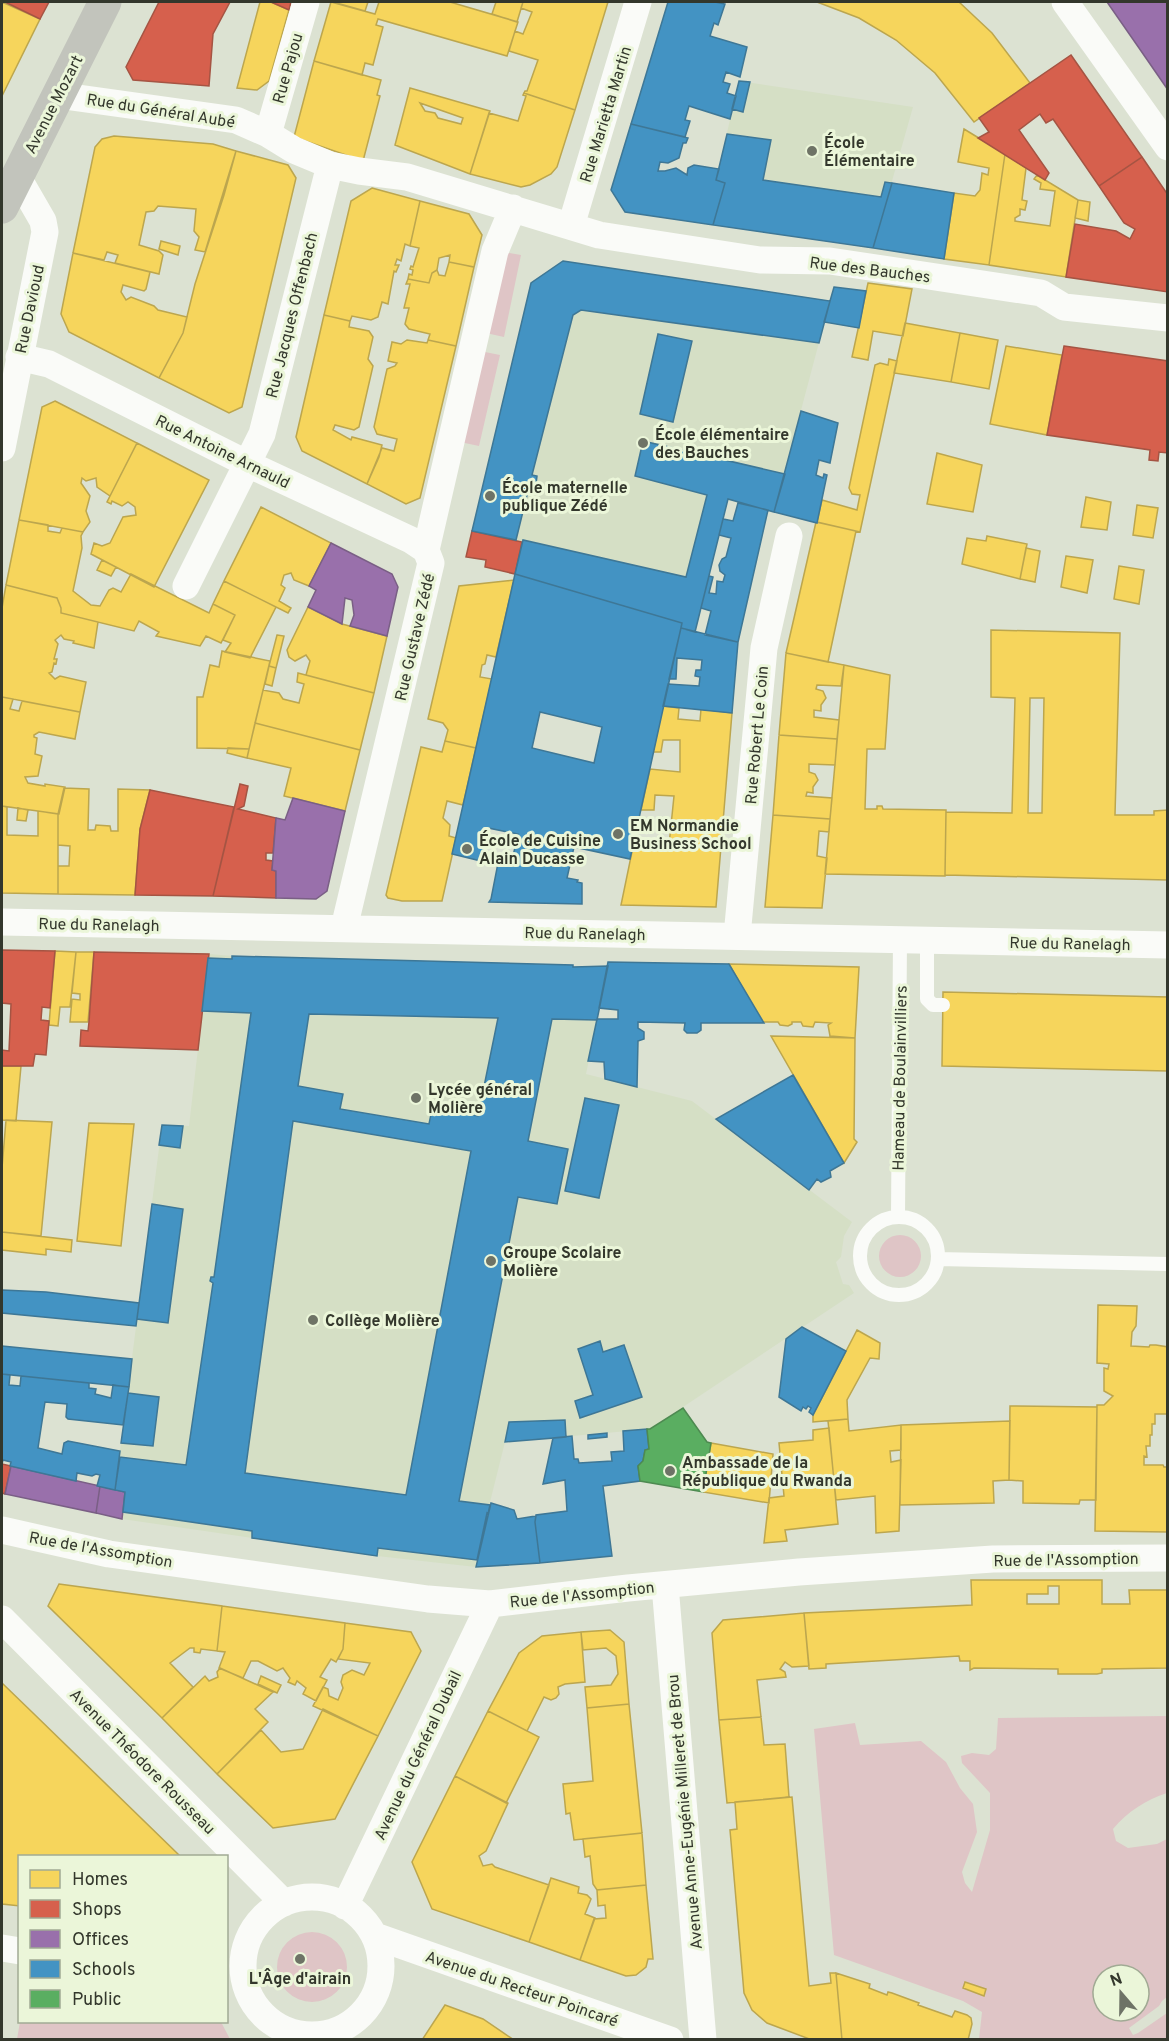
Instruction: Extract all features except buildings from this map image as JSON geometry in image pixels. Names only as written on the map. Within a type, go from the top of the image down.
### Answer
[{"type":"street","name":"Avenue Mozart","points":[[2,207],[105,2]]},
{"type":"street","name":"Rue Pajou","points":[[268,134],[306,2]]},
{"type":"street","name":"Rue Marietta Martin","points":[[571,226],[638,2]]},
{"type":"street","points":[[1065,2],[1167,147]]},
{"type":"street","name":"Rue du Général Aubé","points":[[57,95],[236,120],[268,134],[294,150],[330,165],[407,177],[571,226]]},
{"type":"street","name":"Rue Jacques Offenbach","points":[[186,586],[262,434],[330,165]]},
{"type":"street","name":"Rue Davioud","points":[[2,448],[45,232],[43,221],[17,176]]},
{"type":"street","name":"Rue Gustave Zédé","points":[[344,928],[431,563],[426,550],[495,251],[513,208]]},
{"type":"street","name":"Rue des Bauches","points":[[571,226],[599,235],[760,260],[830,261],[1041,293],[1064,307],[1167,318]]},
{"type":"street","name":"Rue Antoine Arnauld","points":[[19,357],[49,364],[248,464],[411,540],[426,550]]},
{"type":"street","name":"Rue Robert Le Coin","points":[[737,936],[764,648],[789,537]]},
{"type":"street","name":"Rue du Ranelagh","points":[[2,922],[1167,945]]},
{"type":"street","name":"Rue de l'Assomption","points":[[2,1530],[109,1554],[428,1599],[490,1604],[799,1572],[993,1559],[1167,1558]]},
{"type":"street","name":"Avenue Anne-Eugénie Milleret de Brou","points":[[665,1585],[703,2040]]},
{"type":"street","name":"Avenue du Général Dubail","points":[[345,1906],[490,1604]]},
{"type":"street","name":"Avenue Théodore Rousseau","points":[[2,1619],[284,1903]]},
{"type":"street","points":[[299,1899],[331,1900],[345,1906],[359,1916],[375,1936],[381,1954],[381,1969],[376,1992],[350,2033],[307,2036],[287,2031],[268,2020],[235,1983],[254,1928],[267,1913],[284,1903],[299,1899]]},
{"type":"street","name":"Avenue du Recteur Poincaré","points":[[375,1936],[670,2040]]},
{"type":"street","points":[[2,1948],[18,1951]]},
{"type":"lane","name":"Hameau de Boulainvilliers","points":[[898,1217],[900,939]]},
{"type":"lane","points":[[927,940],[927,999],[933,1005],[943,1005]]},
{"type":"lane","points":[[890,1218],[916,1220],[926,1227],[934,1238],[938,1249],[938,1259],[933,1275],[926,1285],[914,1292],[902,1295],[889,1294],[877,1288],[868,1279],[861,1261],[862,1242],[869,1231],[890,1218]]},
{"type":"lane","points":[[938,1259],[1167,1264]]},
{"type":"shaded area","name":"École Élémentaire","points":[[739,81],[913,107],[873,248],[713,225],[716,180]]},
{"type":"shaded area","points":[[503,252],[521,255],[504,337],[486,333]]},
{"type":"shaded area","name":"École élémentaire des Bauches","points":[[563,261],[830,301],[774,512],[727,500],[681,628],[682,623],[515,574],[522,542],[472,531],[531,283]]},
{"type":"shaded area","points":[[480,351],[500,355],[479,446],[460,442]]},
{"type":"shaded area","name":"Groupe Scolaire Molière","points":[[209,954],[573,965],[573,967],[608,966],[586,1074],[692,1101],[852,1222],[844,1236],[841,1257],[836,1262],[843,1284],[849,1285],[854,1293],[650,1429],[505,1442],[476,1567],[377,1556],[122,1519],[125,1492],[115,1490],[162,1125],[189,1126]]},
{"type":"shaded area","points":[[900,1235],[915,1241],[921,1256],[915,1271],[900,1277],[885,1271],[879,1256],[885,1241]]},
{"type":"shaded area","points":[[1167,1716],[1167,1793],[1138,1807],[1113,1829],[1116,1841],[1128,1848],[1157,1844],[1167,1839],[1167,1997],[1151,2012],[1151,1963],[1091,1963],[1091,2023],[1136,2023],[1129,2028],[1133,2035],[1167,2013],[1167,2039],[979,2039],[982,2012],[963,2001],[834,1955],[814,1729],[855,1723],[860,1745],[921,1741],[946,1762],[960,1788],[973,1804],[977,1832],[962,1872],[965,1883],[972,1892],[990,1830],[990,1793],[962,1763],[961,1756],[972,1753],[989,1755],[996,1749],[998,1718]]},
{"type":"shaded area","points":[[312,1932],[331,1938],[341,1948],[347,1967],[341,1986],[331,1996],[312,2002],[293,1996],[283,1986],[277,1967],[283,1948],[293,1938]]},
{"type":"shaded area","points":[[20,2023],[222,2023],[230,2039],[17,2039]]},
{"type":"place","name":"École Élémentaire","points":[[812,151]]},
{"type":"place","name":"École élémentaire des Bauches","points":[[643,443]]},
{"type":"place","name":"École maternelle publique Zédé","points":[[490,496]]},
{"type":"place","name":"EM Normandie Business School","points":[[618,834]]},
{"type":"place","name":"École de Cuisine Alain Ducasse","points":[[467,849]]},
{"type":"place","name":"Lycée général Molière","points":[[416,1098]]},
{"type":"place","name":"Groupe Scolaire Molière","points":[[491,1261]]},
{"type":"place","name":"Collège Molière","points":[[313,1320]]},
{"type":"place","name":"Ambassade de la République du Rwanda","points":[[670,1471]]},
{"type":"place","name":"L'Âge d'airain","points":[[300,1959]]}]
